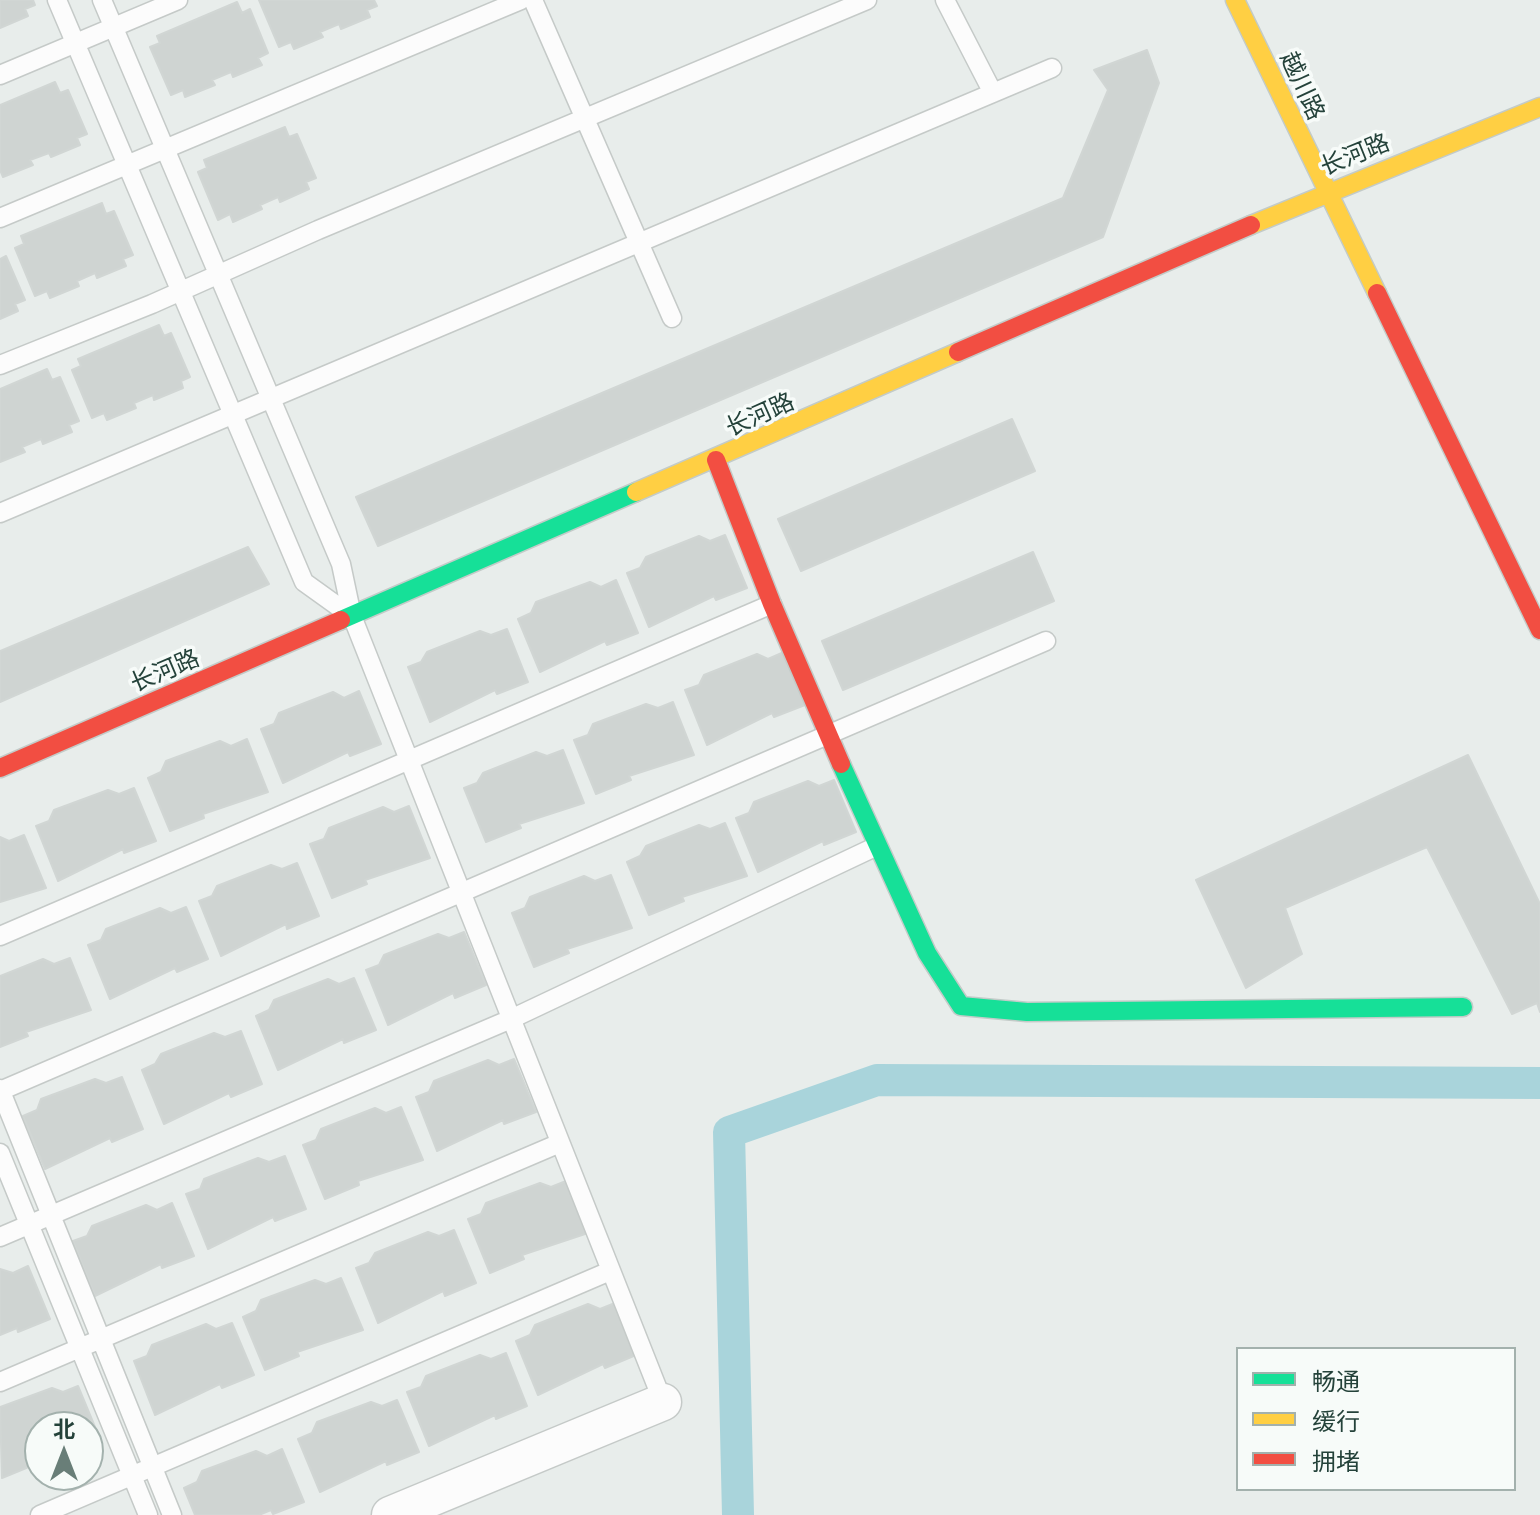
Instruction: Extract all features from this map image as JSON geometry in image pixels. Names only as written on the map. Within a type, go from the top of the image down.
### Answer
[{"type":"street","name":"越川路","points":[[1235,0],[1540,630]]},
{"type":"street","name":"长河路","points":[[0,768],[716,460],[1326,192],[1540,107]]},
{"type":"street","points":[[716,460],[772,604],[877,846],[927,953],[961,1006],[1027,1012],[1463,1007]]},
{"type":"street","points":[[390,1515],[663,1402]]},
{"type":"lane","points":[[57,0],[304,582],[352,616]]},
{"type":"lane","points":[[102,0],[341,564],[352,616],[663,1402]]},
{"type":"lane","points":[[0,75],[178,0]]},
{"type":"lane","points":[[0,218],[521,0]]},
{"type":"lane","points":[[533,0],[672,318]]},
{"type":"lane","points":[[0,365],[867,0]]},
{"type":"lane","points":[[945,0],[993,93]]},
{"type":"lane","points":[[0,513],[1052,68]]},
{"type":"lane","points":[[0,936],[772,604]]},
{"type":"lane","points":[[172,1515],[0,1091],[1046,641]]},
{"type":"lane","points":[[0,1237],[511,1019],[877,846]]},
{"type":"lane","points":[[0,1382],[560,1143]]},
{"type":"lane","points":[[0,1153],[148,1515]]},
{"type":"lane","points":[[40,1515],[610,1271]]},
{"type":"building","points":[[0,0],[33,0],[35,5],[25,9],[28,16],[0,28]]},
{"type":"building","points":[[259,0],[374,0],[377,6],[367,10],[370,17],[341,29],[339,24],[320,32],[323,37],[294,49],[291,42],[279,47]]},
{"type":"building","points":[[237,2],[242,13],[250,9],[268,53],[258,58],[262,65],[233,77],[231,72],[212,80],[215,85],[185,97],[183,90],[171,95],[150,47],[160,43],[157,36]]},
{"type":"building","points":[[1147,50],[1159,83],[1103,237],[378,546],[356,497],[1063,198],[1108,90],[1094,70]]},
{"type":"building","points":[[55,82],[60,93],[68,90],[87,134],[77,138],[80,145],[51,157],[49,153],[30,160],[33,165],[3,177],[0,170],[0,105]]},
{"type":"building","points":[[285,127],[289,137],[297,134],[316,178],[306,182],[309,189],[280,202],[278,197],[260,205],[262,209],[233,222],[230,214],[218,220],[198,172],[207,168],[204,160]]},
{"type":"building","points":[[102,203],[106,214],[114,211],[133,255],[123,259],[126,266],[97,278],[95,273],[77,281],[79,286],[50,298],[47,291],[35,296],[15,248],[24,244],[21,236]]},
{"type":"building","points":[[6,256],[25,300],[15,304],[18,311],[0,319],[0,259]]},
{"type":"building","points":[[159,325],[164,336],[171,333],[190,377],[181,381],[183,388],[154,400],[153,395],[134,403],[136,408],[107,420],[104,413],[92,418],[72,370],[81,366],[78,359]]},
{"type":"building","points":[[47,369],[52,380],[60,377],[79,421],[69,425],[72,432],[43,444],[41,439],[22,447],[25,452],[0,462],[0,389]]},
{"type":"building","points":[[1012,419],[1035,471],[801,571],[778,519]]},
{"type":"building","points":[[725,535],[747,588],[716,600],[714,596],[649,627],[627,573],[640,568],[646,557],[699,536],[710,541]]},
{"type":"building","points":[[248,547],[269,584],[0,702],[0,651]]},
{"type":"building","points":[[1033,552],[1054,601],[843,690],[822,641]]},
{"type":"building","points":[[616,580],[638,633],[607,645],[605,641],[540,672],[518,619],[531,613],[536,602],[590,582],[601,587]]},
{"type":"building","points":[[507,629],[528,682],[497,694],[495,690],[430,722],[408,667],[421,662],[427,652],[480,631],[491,635]]},
{"type":"building","points":[[784,652],[805,705],[774,717],[772,713],[707,745],[685,690],[699,685],[704,675],[757,654],[768,659]]},
{"type":"building","points":[[359,691],[381,744],[350,756],[348,752],[283,783],[261,729],[274,724],[279,713],[333,692],[344,698]]},
{"type":"building","points":[[673,702],[694,755],[629,776],[631,780],[596,794],[574,740],[588,735],[593,724],[646,704],[658,708]]},
{"type":"building","points":[[247,739],[268,792],[203,814],[204,818],[170,831],[148,778],[161,772],[166,761],[220,741],[231,746]]},
{"type":"building","points":[[563,750],[584,803],[519,824],[521,828],[486,842],[464,788],[477,783],[483,773],[536,752],[547,756]]},
{"type":"building","points":[[1468,755],[1540,904],[1540,1012],[1537,1003],[1512,1014],[1427,847],[1285,908],[1302,954],[1246,988],[1196,880]]},
{"type":"building","points":[[834,780],[856,832],[824,845],[823,841],[758,872],[736,818],[749,813],[754,802],[808,781],[819,786]]},
{"type":"building","points":[[134,788],[156,841],[124,853],[123,849],[58,881],[36,826],[49,821],[54,810],[108,790],[119,794]]},
{"type":"building","points":[[409,806],[430,858],[365,880],[367,884],[332,898],[310,844],[324,839],[329,828],[383,807],[394,812]]},
{"type":"building","points":[[725,823],[747,876],[682,897],[684,901],[649,915],[627,862],[640,856],[646,846],[699,825],[710,829]]},
{"type":"building","points":[[24,835],[46,888],[0,902],[0,837],[9,841]]},
{"type":"building","points":[[297,863],[319,916],[287,929],[286,924],[221,956],[199,901],[212,896],[217,886],[271,865],[282,869]]},
{"type":"building","points":[[611,875],[632,928],[567,949],[569,953],[534,967],[512,913],[525,908],[530,897],[584,876],[595,881]]},
{"type":"building","points":[[186,907],[208,959],[177,972],[175,968],[110,999],[88,945],[101,940],[106,929],[160,908],[171,913]]},
{"type":"building","points":[[464,932],[486,985],[455,998],[453,993],[388,1025],[366,970],[379,965],[384,955],[438,934],[449,938]]},
{"type":"building","points":[[70,958],[91,1010],[26,1032],[28,1036],[0,1047],[0,976],[43,959],[54,964]]},
{"type":"building","points":[[354,978],[376,1030],[344,1043],[343,1039],[278,1070],[256,1016],[269,1010],[274,1000],[328,979],[339,984]]},
{"type":"building","points":[[241,1031],[262,1084],[231,1097],[229,1093],[164,1124],[142,1070],[155,1064],[161,1054],[214,1033],[225,1037]]},
{"type":"building","points":[[514,1059],[536,1112],[504,1124],[503,1120],[437,1151],[416,1097],[429,1092],[434,1081],[488,1060],[499,1065]]},
{"type":"building","points":[[122,1077],[143,1129],[112,1142],[110,1138],[45,1169],[23,1116],[37,1110],[41,1099],[95,1079],[106,1083]]},
{"type":"building","points":[[401,1107],[423,1160],[358,1181],[359,1185],[325,1199],[303,1145],[316,1140],[321,1129],[375,1108],[386,1113]]},
{"type":"building","points":[[285,1156],[306,1209],[275,1221],[273,1217],[208,1249],[186,1194],[200,1189],[204,1179],[258,1158],[269,1162]]},
{"type":"building","points":[[566,1181],[588,1233],[522,1255],[524,1259],[490,1273],[468,1219],[481,1214],[486,1203],[540,1183],[551,1187]]},
{"type":"building","points":[[172,1203],[194,1256],[162,1268],[161,1264],[95,1296],[73,1241],[87,1236],[92,1226],[146,1205],[157,1210]]},
{"type":"building","points":[[454,1230],[476,1283],[445,1296],[443,1291],[378,1323],[356,1268],[369,1263],[375,1253],[428,1232],[439,1236]]},
{"type":"building","points":[[28,1266],[50,1319],[18,1332],[17,1328],[0,1335],[0,1269],[13,1273]]},
{"type":"building","points":[[341,1278],[363,1330],[297,1352],[299,1356],[265,1370],[243,1317],[256,1311],[261,1300],[315,1280],[326,1284]]},
{"type":"building","points":[[615,1303],[636,1355],[605,1368],[603,1364],[538,1395],[516,1341],[530,1335],[535,1325],[588,1304],[600,1309]]},
{"type":"building","points":[[232,1323],[254,1375],[222,1388],[220,1384],[155,1415],[134,1361],[147,1356],[152,1345],[206,1324],[216,1329]]},
{"type":"building","points":[[506,1353],[527,1406],[496,1419],[495,1415],[429,1446],[407,1392],[421,1387],[426,1376],[480,1355],[491,1359]]},
{"type":"building","points":[[78,1386],[88,1411],[24,1411],[24,1469],[2,1478],[0,1407],[52,1388],[63,1392]]},
{"type":"building","points":[[397,1400],[419,1452],[387,1465],[386,1461],[320,1492],[298,1439],[312,1433],[317,1422],[371,1402],[382,1406]]},
{"type":"building","points":[[282,1449],[304,1502],[273,1514],[271,1510],[259,1515],[195,1515],[184,1488],[197,1482],[202,1471],[256,1451],[267,1456]]},
{"type":"waterway","points":[[738,1515],[729,1132],[877,1080],[1540,1083]]},
{"type":"traffic: fast","points":[[341,620],[636,492]]},
{"type":"traffic: fast","points":[[841,764],[927,953],[961,1006],[1027,1012],[1463,1007]]},
{"type":"traffic: slow","points":[[1235,0],[1377,293]]},
{"type":"traffic: slow","points":[[1251,225],[1540,107]]},
{"type":"traffic: slow","points":[[636,492],[958,352]]},
{"type":"traffic: jam","points":[[958,352],[1251,225]]},
{"type":"traffic: jam","points":[[1377,293],[1540,630]]},
{"type":"traffic: jam","points":[[716,460],[772,604],[841,764]]},
{"type":"traffic: jam","points":[[0,768],[341,620]]}]
